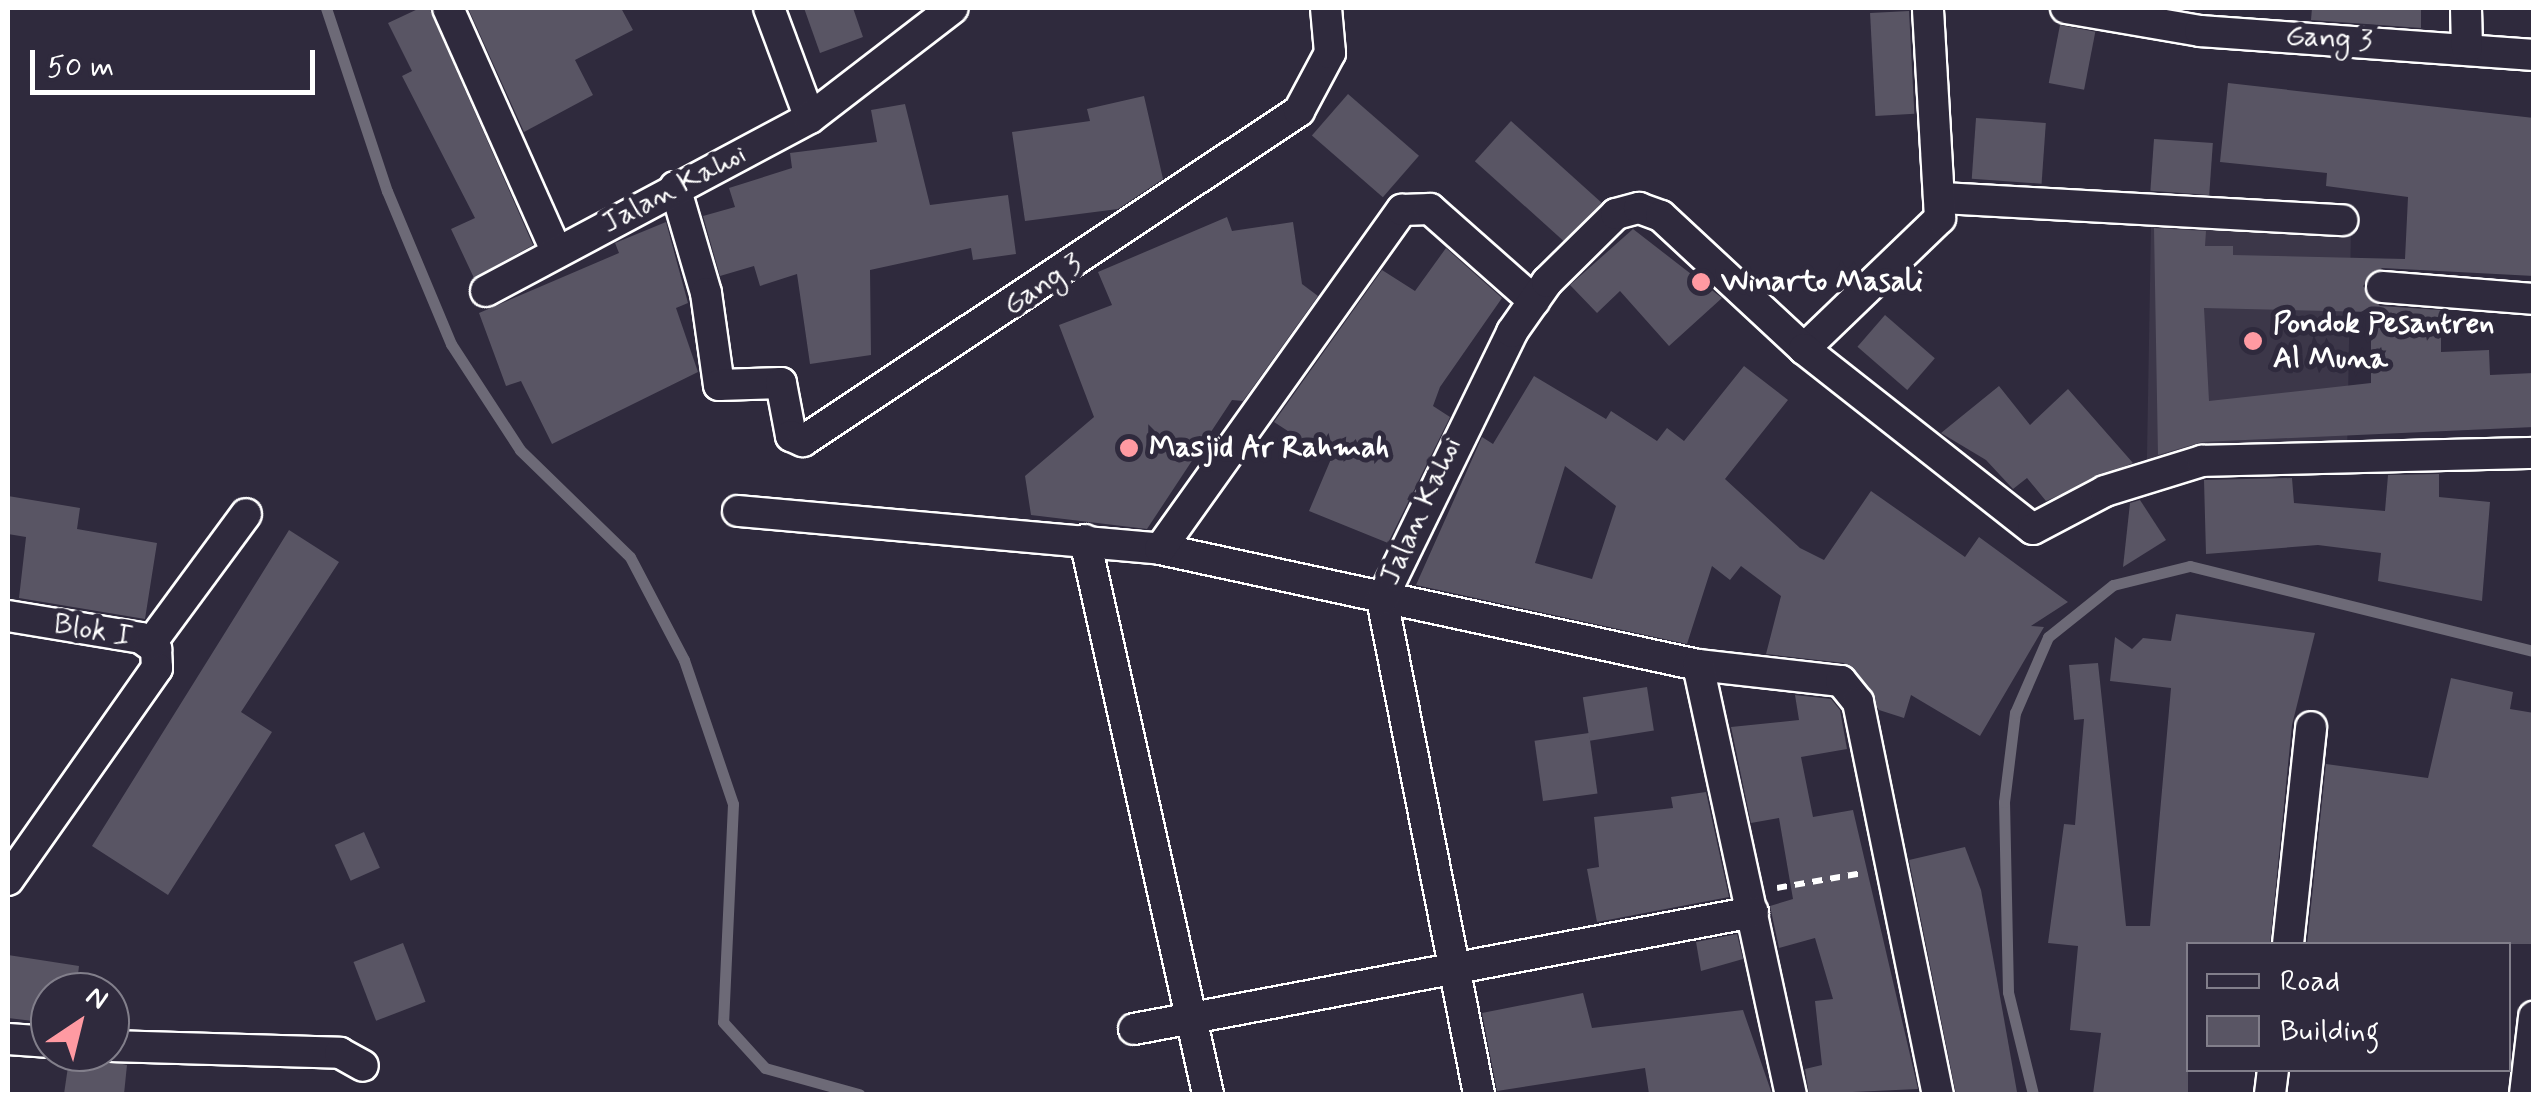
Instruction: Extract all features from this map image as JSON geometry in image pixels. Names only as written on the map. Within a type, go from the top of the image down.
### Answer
[{"type":"street","points":[[448,8],[556,250]]},
{"type":"street","points":[[770,8],[810,118]]},
{"type":"street","name":"Jalan Kahoi","points":[[486,291],[556,250],[810,118],[954,8]]},
{"type":"street","name":"Gang 3","points":[[676,188],[706,293],[718,382],[781,383],[791,436],[813,436],[1299,110],[1330,54],[1326,8]]},
{"type":"street","points":[[1804,348],[1928,235],[1944,198],[1928,8]]},
{"type":"street","name":"Gang 3","points":[[2066,8],[2534,56]]},
{"type":"street","points":[[2466,8],[2467,48]]},
{"type":"street","points":[[1944,198],[2342,220]]},
{"type":"street","name":"Jalan Kahoi","points":[[1479,1094],[1451,969],[1382,599],[1468,408],[1534,300],[1616,214],[1640,208],[1661,216],[1804,348],[2033,528],[2105,490],[2202,461],[2534,453]]},
{"type":"street","points":[[1160,549],[1402,210],[1430,209],[1534,300]]},
{"type":"street","points":[[2382,287],[2534,299]]},
{"type":"street","points":[[738,510],[1160,549],[1698,665],[1852,689],[1938,1094]]},
{"type":"street","points":[[8,880],[246,514]]},
{"type":"street","points":[[1085,540],[1208,1094]]},
{"type":"street","name":"Blok I","points":[[8,616],[154,656]]},
{"type":"street","points":[[1698,665],[1791,1094]]},
{"type":"street","points":[[2288,942],[2311,727]]},
{"type":"street","points":[[1134,1029],[1451,969],[1752,902]]},
{"type":"street","points":[[2526,1094],[2534,1016]]},
{"type":"street","points":[[130,1047],[340,1053],[363,1066]]},
{"type":"path","points":[[1752,902],[1890,869]]},
{"type":"shaded area","name":"Pondok Pesantren Al Muna","points":[[2151,227],[2351,230],[2347,465],[2147,462]]},
{"type":"building","points":[[420,8],[429,8],[533,245],[474,278],[451,229],[475,218],[402,76],[412,71],[388,23]]},
{"type":"building","points":[[468,8],[621,8],[633,30],[575,60],[593,95],[524,132]]},
{"type":"building","points":[[804,8],[853,8],[863,37],[820,53]]},
{"type":"building","points":[[2312,8],[2421,8],[2421,28],[2311,20]]},
{"type":"building","points":[[1909,11],[1914,114],[1875,116],[1870,13]]},
{"type":"building","points":[[2060,25],[2095,32],[2084,90],[2049,83]]},
{"type":"building","points":[[2228,83],[2534,118],[2534,276],[2382,268],[2363,286],[2380,306],[2441,310],[2441,352],[2489,350],[2490,375],[2534,373],[2534,427],[2202,442],[2158,455],[2154,228],[2206,231],[2205,246],[2233,246],[2233,255],[2405,259],[2408,197],[2326,186],[2327,173],[2220,162]],"holes":[[[2204,308],[2371,312],[2371,383],[2209,401]]]},
{"type":"building","points":[[1348,94],[1419,156],[1383,197],[1312,136]]},
{"type":"building","points":[[1144,96],[1163,179],[1118,209],[1025,221],[1012,132],[1090,121],[1087,109]]},
{"type":"building","points":[[905,104],[930,205],[1008,195],[1016,254],[973,260],[971,248],[870,270],[871,355],[810,364],[797,274],[760,286],[754,266],[720,276],[703,216],[735,207],[729,188],[792,168],[790,153],[877,142],[871,110]]},
{"type":"building","points":[[1976,118],[2046,123],[2042,184],[1972,179]]},
{"type":"building","points":[[1511,121],[1602,203],[1566,243],[1475,161]]},
{"type":"building","points":[[2154,139],[2213,143],[2209,195],[2150,191]]},
{"type":"building","points":[[1227,217],[1232,231],[1293,222],[1302,284],[1318,296],[1243,401],[1232,400],[1147,529],[1031,515],[1025,476],[1094,417],[1059,325],[1112,305],[1098,272]]},
{"type":"building","points":[[666,222],[688,303],[676,308],[698,372],[552,444],[521,381],[506,386],[479,313],[619,253],[615,243]]},
{"type":"building","points":[[1633,229],[1722,298],[1669,346],[1620,291],[1597,313],[1570,285]]},
{"type":"building","points":[[1446,248],[1502,298],[1440,387],[1433,406],[1450,417],[1388,543],[1309,511],[1331,459],[1274,422],[1382,270],[1415,291]]},
{"type":"building","points":[[1885,315],[1935,358],[1907,390],[1857,347]]},
{"type":"building","points":[[1744,366],[1788,400],[1725,479],[1800,548],[1824,560],[1871,491],[1965,557],[1979,537],[2068,602],[2031,626],[2044,627],[1980,736],[1911,695],[1904,718],[1879,710],[1844,663],[1766,654],[1781,596],[1741,566],[1730,580],[1712,566],[1687,644],[1416,585],[1482,437],[1493,444],[1534,376],[1606,419],[1611,411],[1657,441],[1667,428],[1684,441]],"holes":[[[1565,466],[1616,506],[1592,579],[1535,563]]]},
{"type":"building","points":[[1999,386],[2030,425],[2068,389],[2133,463],[2046,501],[2027,478],[2013,489],[1986,460],[1941,433]]},
{"type":"building","points":[[2439,474],[2439,497],[2490,502],[2482,601],[2378,581],[2381,553],[2318,545],[2206,554],[2204,480],[2292,478],[2294,503],[2385,511],[2388,475]]},
{"type":"building","points":[[8,496],[80,508],[77,529],[157,543],[145,619],[19,598],[26,537],[8,534]]},
{"type":"building","points":[[2140,500],[2166,540],[2123,567],[2130,503]]},
{"type":"building","points":[[289,530],[339,562],[241,712],[272,732],[168,895],[92,846]]},
{"type":"building","points":[[2176,614],[2315,633],[2292,725],[2270,942],[2186,942],[2188,1094],[2093,1094],[2101,1033],[2070,1030],[2078,946],[2048,943],[2064,824],[2075,825],[2084,719],[2074,720],[2069,665],[2098,663],[2126,926],[2150,926],[2171,688],[2110,681],[2115,637],[2132,649],[2143,638],[2171,641]]},
{"type":"building","points":[[2451,678],[2513,692],[2510,709],[2534,713],[2534,944],[2307,942],[2326,764],[2428,778]]},
{"type":"building","points":[[1647,687],[1654,730],[1590,741],[1583,697]]},
{"type":"building","points":[[1795,695],[1831,699],[1840,710],[1847,749],[1801,757],[1813,817],[1853,810],[1918,1089],[1809,1094],[1805,1069],[1822,1065],[1815,1001],[1833,999],[1815,938],[1779,948],[1770,906],[1793,899],[1779,818],[1751,823],[1731,727],[1799,720]]},
{"type":"building","points":[[1589,733],[1597,793],[1543,801],[1535,741]]},
{"type":"building","points":[[1706,792],[1729,897],[1597,922],[1587,869],[1599,867],[1594,817],[1673,808],[1671,797]]},
{"type":"building","points":[[364,832],[380,868],[351,881],[335,845]]},
{"type":"building","points":[[1965,847],[1981,890],[2017,1092],[1956,1094],[1909,860]]},
{"type":"building","points":[[1737,934],[1743,959],[1701,971],[1696,942]]},
{"type":"building","points":[[403,943],[426,1002],[376,1021],[354,962]]},
{"type":"building","points":[[8,955],[79,966],[78,972],[30,972],[30,1021],[8,1018]]},
{"type":"building","points":[[1583,993],[1592,1028],[1743,1010],[1772,1094],[1649,1094],[1645,1068],[1497,1091],[1482,1013]]},
{"type":"building","points":[[67,1072],[126,1072],[124,1094],[64,1094]]},
{"type":"waterway","points":[[326,8],[387,191],[451,344],[520,450],[630,557],[684,660],[733,804],[723,1022],[765,1068],[859,1094]]},
{"type":"waterway","points":[[2033,1094],[2008,992],[2004,802],[2015,713],[2048,637],[2113,585],[2190,566],[2534,651]]},
{"type":"place","name":"Winarto Masali","points":[[1701,282]]},
{"type":"place","name":"Pondok Pesantren Al Muna","points":[[2253,341]]},
{"type":"place","name":"Masjid Ar Rahmah","points":[[1129,448]]}]
